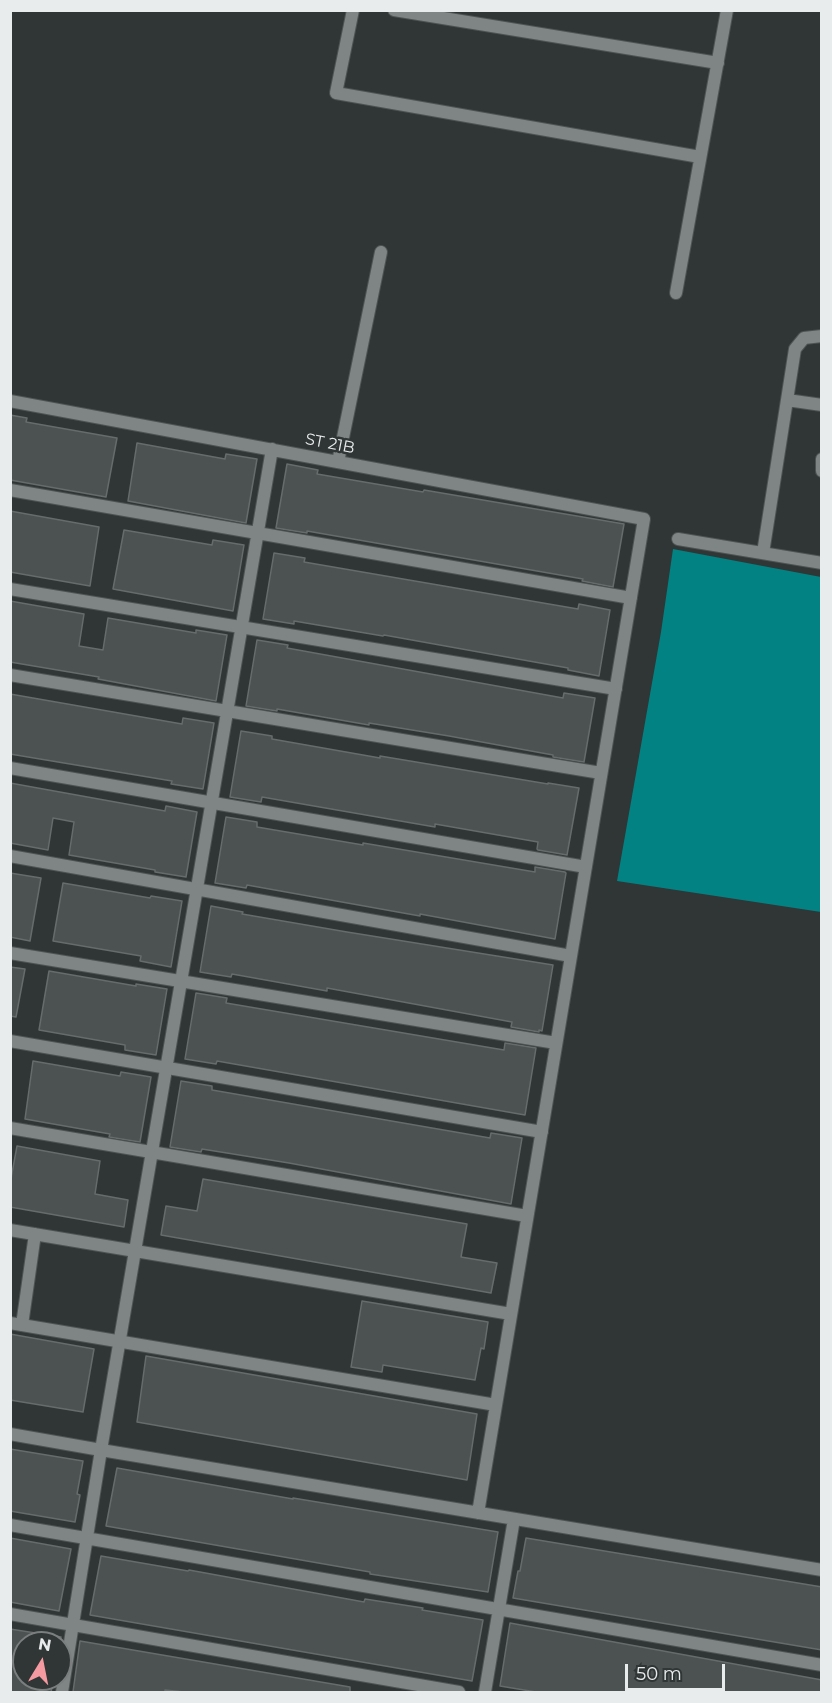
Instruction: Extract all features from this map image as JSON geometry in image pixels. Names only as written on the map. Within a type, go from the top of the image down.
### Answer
[{"type":"street","points":[[353,10],[336,93],[700,157]]},
{"type":"street","points":[[394,10],[718,63]]},
{"type":"street","points":[[676,293],[727,10]]},
{"type":"street","points":[[338,462],[381,252]]},
{"type":"street","points":[[763,553],[795,349],[804,338],[822,336]]},
{"type":"street","points":[[787,400],[822,405]]},
{"type":"street","name":"ST 21B","points":[[10,401],[644,519],[631,598]]},
{"type":"street","points":[[62,1692],[101,1450],[272,449]]},
{"type":"street","points":[[822,459],[822,471]]},
{"type":"street","points":[[10,490],[631,598],[478,1513]]},
{"type":"street","points":[[678,539],[822,563]]},
{"type":"street","points":[[10,589],[616,689]]},
{"type":"street","points":[[10,675],[602,773]]},
{"type":"street","points":[[10,768],[586,867]]},
{"type":"street","points":[[10,856],[571,956]]},
{"type":"street","points":[[10,953],[556,1043]]},
{"type":"street","points":[[10,1041],[542,1132]]},
{"type":"street","points":[[10,1128],[527,1216]]},
{"type":"street","points":[[10,1230],[511,1314]]},
{"type":"street","points":[[36,1234],[16,1324],[496,1405]]},
{"type":"street","points":[[10,1434],[822,1570]]},
{"type":"street","points":[[486,1692],[514,1519]]},
{"type":"street","points":[[10,1525],[822,1665]]},
{"type":"street","points":[[10,1614],[459,1692]]},
{"type":"water","points":[[673,549],[821,577],[821,912],[617,881],[661,632]]},
{"type":"building","points":[[10,415],[27,418],[26,422],[117,438],[106,497],[10,480]]},
{"type":"building","points":[[137,443],[225,459],[226,454],[257,459],[246,523],[128,501]]},
{"type":"building","points":[[287,464],[318,470],[317,474],[624,524],[613,587],[582,581],[583,579],[307,531],[307,533],[276,528]]},
{"type":"building","points":[[10,511],[99,527],[90,586],[10,572]]},
{"type":"building","points":[[124,530],[212,545],[213,540],[244,545],[233,611],[113,589]]},
{"type":"building","points":[[274,553],[305,558],[304,562],[578,609],[579,604],[610,610],[599,676],[568,670],[568,668],[384,635],[294,621],[294,624],[263,619]]},
{"type":"building","points":[[10,601],[84,614],[79,646],[103,650],[108,618],[196,633],[196,630],[227,635],[216,701],[98,679],[99,677],[10,662]]},
{"type":"building","points":[[257,640],[288,645],[287,648],[563,698],[564,693],[595,698],[584,762],[449,736],[246,706]]},
{"type":"building","points":[[10,694],[182,724],[183,718],[214,723],[203,789],[171,784],[172,781],[10,754]]},
{"type":"building","points":[[241,731],[272,736],[272,739],[380,758],[380,756],[579,788],[567,855],[538,850],[538,842],[435,824],[435,827],[262,797],[261,802],[230,797]]},
{"type":"building","points":[[10,783],[165,811],[166,806],[197,812],[186,877],[69,855],[74,822],[53,818],[48,850],[10,843]]},
{"type":"building","points":[[226,817],[257,822],[257,827],[363,845],[363,843],[535,872],[535,867],[565,872],[555,939],[247,885],[246,888],[215,883]]},
{"type":"building","points":[[10,873],[41,878],[30,941],[10,937]]},
{"type":"building","points":[[63,883],[150,898],[151,896],[182,901],[171,967],[140,961],[141,956],[53,941]]},
{"type":"building","points":[[211,906],[243,912],[242,914],[553,965],[542,1031],[511,1027],[512,1022],[327,988],[327,991],[232,974],[231,977],[200,972]]},
{"type":"building","points":[[10,967],[25,969],[16,1017],[10,1016]]},
{"type":"building","points":[[49,971],[167,989],[156,1055],[125,1050],[125,1045],[39,1030]]},
{"type":"building","points":[[196,993],[227,998],[226,1003],[504,1050],[505,1043],[536,1048],[525,1115],[217,1061],[216,1064],[185,1059]]},
{"type":"building","points":[[33,1061],[120,1076],[121,1072],[151,1077],[140,1142],[109,1137],[110,1134],[25,1119]]},
{"type":"building","points":[[181,1081],[212,1086],[212,1090],[490,1138],[491,1133],[522,1138],[511,1204],[289,1163],[202,1149],[201,1152],[170,1147]]},
{"type":"building","points":[[17,1146],[100,1161],[95,1194],[128,1200],[124,1227],[10,1207],[10,1184]]},
{"type":"building","points":[[203,1179],[467,1224],[461,1257],[497,1263],[491,1293],[161,1235],[166,1206],[197,1211]]},
{"type":"building","points":[[362,1301],[488,1322],[484,1349],[481,1348],[475,1380],[383,1365],[382,1372],[351,1367]]},
{"type":"building","points":[[10,1334],[94,1349],[83,1412],[10,1400]]},
{"type":"building","points":[[146,1356],[477,1414],[467,1480],[137,1422]]},
{"type":"building","points":[[10,1449],[83,1461],[75,1522],[10,1511]]},
{"type":"building","points":[[117,1468],[498,1532],[488,1592],[370,1574],[370,1572],[106,1526]]},
{"type":"building","points":[[10,1538],[71,1549],[59,1611],[10,1602]]},
{"type":"building","points":[[526,1538],[822,1587],[822,1650],[513,1598]]},
{"type":"building","points":[[101,1556],[364,1602],[365,1599],[423,1608],[422,1610],[483,1620],[472,1681],[90,1615]]},
{"type":"building","points":[[510,1623],[822,1680],[822,1692],[536,1692],[500,1686]]},
{"type":"building","points":[[10,1629],[23,1631],[12,1631],[12,1691],[51,1691],[10,1692]]},
{"type":"building","points":[[80,1641],[350,1687],[350,1692],[165,1690],[165,1692],[73,1692]]}]
